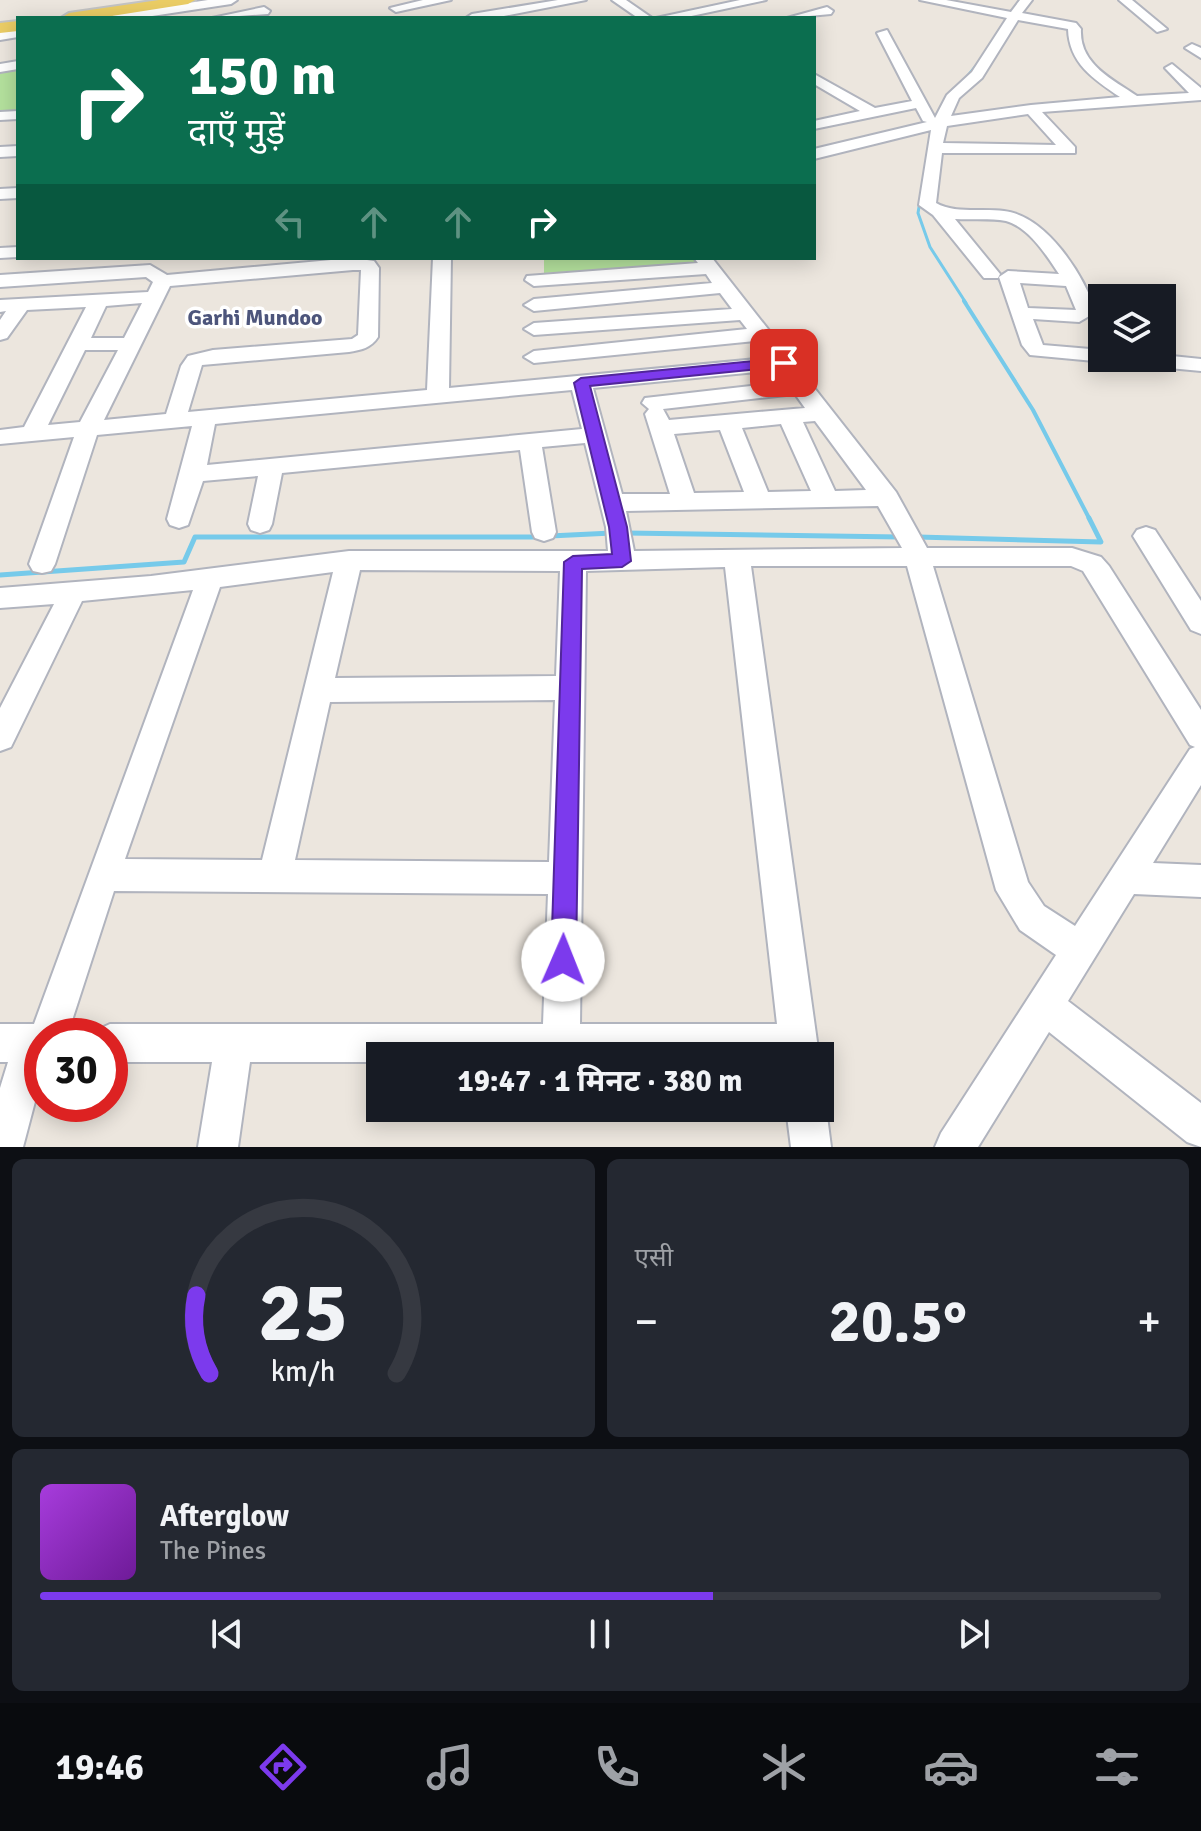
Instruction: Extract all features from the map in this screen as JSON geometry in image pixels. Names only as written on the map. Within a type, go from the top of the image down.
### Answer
[{"type":"main road","points":[[95,16],[172,10],[188,0]]},
{"type":"street","points":[[129,16],[231,0]]},
{"type":"street","points":[[395,9],[445,0]]},
{"type":"street","points":[[484,16],[580,0]]},
{"type":"street","points":[[618,0],[643,16]]},
{"type":"street","points":[[693,0],[709,9]]},
{"type":"street","points":[[672,16],[760,0]]},
{"type":"street","points":[[802,16],[829,10],[813,0]]},
{"type":"street","points":[[926,0],[963,3],[1072,26],[1075,29],[1073,41],[1083,62],[1134,101]]},
{"type":"street","points":[[1012,111],[979,92],[976,76],[1010,15],[1026,0]]},
{"type":"street","points":[[1125,0],[1161,29]]},
{"type":"street","points":[[549,5],[564,16]]},
{"type":"street","points":[[231,16],[264,11]]},
{"type":"street","points":[[883,33],[936,124]]},
{"type":"street","points":[[12,50],[16,60]]},
{"type":"street","points":[[1172,68],[1201,96]]},
{"type":"street","points":[[816,79],[873,113]]},
{"type":"street","points":[[979,92],[950,104],[936,124],[927,205],[940,212],[991,274]]},
{"type":"street","points":[[816,154],[936,124],[1012,111],[1201,96]]},
{"type":"street","points":[[816,127],[921,103]]},
{"type":"street","points":[[935,148],[1069,150],[1031,109]]},
{"type":"street","points":[[816,128],[842,147]]},
{"type":"street","points":[[940,212],[1018,219],[1048,247],[1075,281],[1085,306],[1084,315],[1021,313]]},
{"type":"street","points":[[438,395],[442,260]]},
{"type":"street","points":[[529,260],[534,280],[535,387]]},
{"type":"street","points":[[0,306],[100,299],[158,289],[244,266],[353,261],[370,268],[368,337],[365,341],[349,346],[195,360],[175,420]]},
{"type":"street","points":[[534,280],[707,263],[887,498],[912,545],[1013,890],[1032,918],[1079,950]]},
{"type":"street","points":[[0,281],[150,271],[158,289]]},
{"type":"street","points":[[1075,281],[1010,275],[1009,281],[1032,345],[1045,353],[1201,365]]},
{"type":"street","points":[[534,305],[726,287]]},
{"type":"street","points":[[42,564],[88,429],[158,289]]},
{"type":"street","points":[[32,434],[100,299]]},
{"type":"street","points":[[0,334],[21,305]]},
{"type":"street","points":[[534,329],[746,314]]},
{"type":"street","points":[[534,357],[762,334]]},
{"type":"street","points":[[76,344],[130,344]]},
{"type":"street","points":[[0,437],[784,363]]},
{"type":"street","points":[[645,377],[685,502]]},
{"type":"street","points":[[581,383],[618,533]]},
{"type":"street","points":[[653,403],[803,387]]},
{"type":"street","points":[[661,428],[822,413]]},
{"type":"street","points":[[789,416],[827,499]]},
{"type":"street","points":[[179,519],[193,474],[205,417]]},
{"type":"street","points":[[728,421],[760,501]]},
{"type":"street","points":[[193,474],[595,435]]},
{"type":"street","points":[[530,441],[544,532]]},
{"type":"street","points":[[260,524],[271,467]]},
{"type":"street","points":[[0,598],[210,579],[349,560],[573,562],[618,533],[685,502],[887,498]]},
{"type":"street","points":[[618,533],[737,557],[912,545],[1072,557],[1092,564],[1201,736]]},
{"type":"street","points":[[1146,536],[1201,623]]},
{"type":"street","points":[[737,557],[798,1042]]},
{"type":"street","points":[[274,878],[349,560]]},
{"type":"street","points":[[561,1042],[573,562]]},
{"type":"street","points":[[41,1018],[103,875],[210,579]]},
{"type":"street","points":[[2,732],[73,593]]},
{"type":"street","points":[[318,690],[570,688]]},
{"type":"street","points":[[955,1147],[1201,758]]},
{"type":"street","points":[[103,875],[565,878]]},
{"type":"street","points":[[1124,878],[1201,881]]},
{"type":"street","points":[[1045,1006],[1201,1128]]},
{"type":"street","points":[[218,1147],[235,1042]]},
{"type":"street","points":[[128,1043],[366,1042]]},
{"type":"street","points":[[3,1147],[24,1068]]},
{"type":"street","points":[[808,1122],[811,1147]]},
{"type":"green space","points":[[16,68],[16,112],[0,113],[0,71]]},
{"type":"green space","points":[[544,260],[698,260],[700,263],[544,273]]},
{"type":"waterway","points":[[998,32],[1010,14]]},
{"type":"waterway","points":[[966,78],[980,61]]},
{"type":"waterway","points":[[926,165],[918,213],[930,247],[966,303]]},
{"type":"waterway","points":[[964,301],[1033,410],[1090,520]]},
{"type":"waterway","points":[[918,537],[1101,542],[1090,520]]},
{"type":"waterway","points":[[550,536],[612,533]]},
{"type":"waterway","points":[[626,533],[900,537]]},
{"type":"waterway","points":[[0,575],[184,562],[195,537],[540,537]]},
{"type":"district","name":"Garhi Mundoo","points":[[255,317]]},
{"type":"route","points":[[563,960],[573,562],[622,561],[618,527],[581,383],[784,363]]}]
